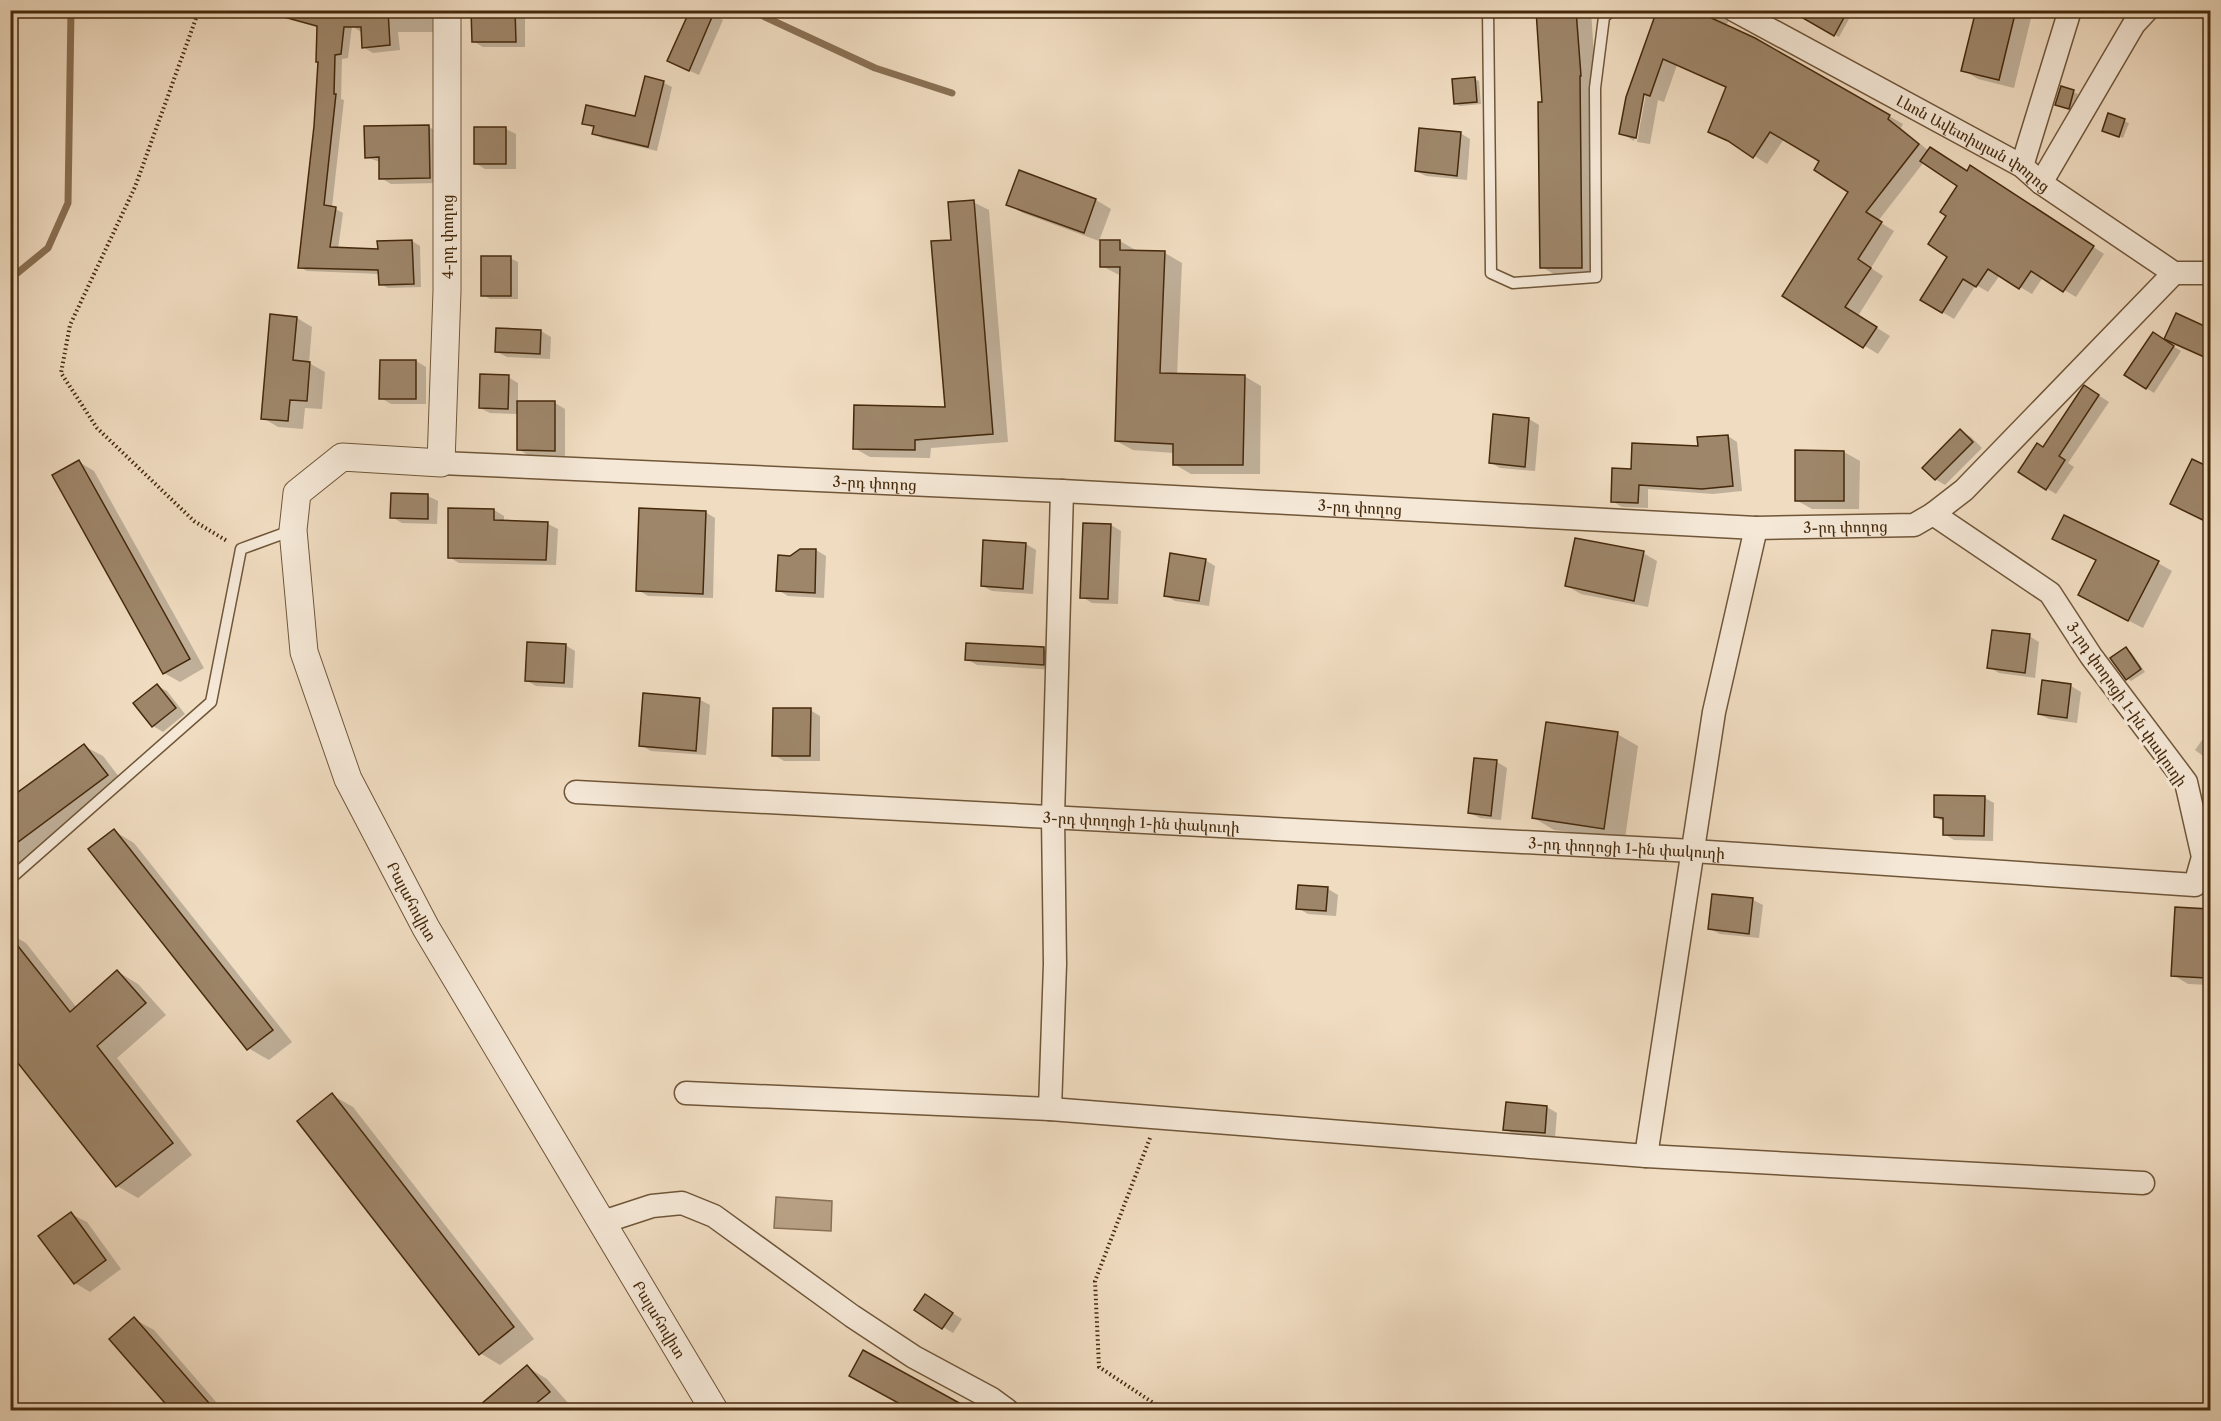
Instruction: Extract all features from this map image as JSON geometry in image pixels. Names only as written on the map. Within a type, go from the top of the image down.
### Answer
[{"type":"street","name":"4-րդ փողոց","points":[[441,463],[447,291],[447,10]]},
{"type":"street","name":"Լևոն Ավետիսյան փողոց","points":[[1734,10],[2022,166],[2041,183],[2174,273]]},
{"type":"street","points":[[2022,166],[2070,10]]},
{"type":"street","points":[[2041,183],[2134,24],[2147,10]]},
{"type":"street","name":"3-րդ փողոց","points":[[441,463],[1062,491],[1756,528],[1914,525],[1933,514],[1964,490],[2174,273]]},
{"type":"street","points":[[2174,273],[2211,273]]},
{"type":"street","name":"Բալահովիտ","points":[[441,463],[342,457],[297,493],[293,530],[304,652],[348,779],[426,928],[714,1410]]},
{"type":"street","points":[[1050,1109],[1055,964],[1053,818],[1062,491]]},
{"type":"street","name":"3-րդ փողոցի 1-ին փակուղի","points":[[576,792],[1693,851],[2194,885],[2203,856],[2186,782],[2091,656],[2050,593],[1933,514]]},
{"type":"street","points":[[1646,1156],[1714,712],[1756,528]]},
{"type":"street","points":[[687,1093],[1050,1109],[1646,1156],[2143,1183]]},
{"type":"street","points":[[603,1222],[652,1206],[682,1203],[714,1216],[852,1316],[914,1357],[992,1399],[1007,1410]]},
{"type":"lane","points":[[1488,10],[1491,273],[1514,283],[1596,277],[1595,88],[1607,13]]},
{"type":"lane","points":[[10,879],[211,702],[241,549],[293,530]]},
{"type":"path","points":[[199,10],[135,187],[70,325],[61,372],[105,435],[194,521],[241,549]]},
{"type":"path","points":[[1158,1117],[1095,1281],[1099,1367],[1164,1410]]},
{"type":"shaded area","points":[[776,1197],[832,1201],[831,1231],[774,1228]]},
{"type":"building","points":[[281,10],[388,10],[390,45],[362,48],[361,27],[344,27],[341,54],[335,55],[334,94],[336,94],[324,205],[336,207],[330,247],[378,249],[377,241],[412,240],[414,284],[379,285],[378,270],[298,268],[314,126],[318,62],[316,62],[317,26],[280,16]]},
{"type":"building","points":[[471,10],[515,10],[516,42],[472,42]]},
{"type":"building","points":[[690,10],[715,10],[689,71],[667,61]]},
{"type":"building","points":[[1536,10],[1576,10],[1581,76],[1582,268],[1540,268],[1538,102],[1542,102]]},
{"type":"building","points":[[1657,10],[1694,10],[1755,38],[1890,115],[1888,119],[1919,144],[1866,212],[1882,222],[1858,259],[1871,268],[1845,307],[1877,327],[1863,348],[1782,296],[1848,192],[1814,170],[1819,161],[1770,132],[1753,158],[1728,141],[1708,132],[1726,87],[1663,59],[1650,96],[1644,94],[1636,138],[1619,134],[1626,97]]},
{"type":"building","points":[[1789,10],[1848,10],[1834,36]]},
{"type":"building","points":[[1976,10],[2016,10],[1999,80],[1961,71]]},
{"type":"building","points":[[645,76],[664,81],[648,147],[592,134],[594,126],[582,124],[586,105],[635,116]]},
{"type":"building","points":[[1475,77],[1477,102],[1454,104],[1452,79]]},
{"type":"building","points":[[2061,86],[2074,90],[2069,109],[2055,105]]},
{"type":"building","points":[[2108,113],[2125,119],[2119,137],[2102,131]]},
{"type":"building","points":[[429,125],[430,178],[379,179],[379,157],[365,158],[364,126]]},
{"type":"building","points":[[474,127],[506,127],[506,164],[474,164]]},
{"type":"building","points":[[1419,128],[1461,132],[1457,176],[1415,171]]},
{"type":"building","points":[[1930,147],[1967,171],[1970,165],[2094,246],[2063,292],[2031,271],[2019,289],[1988,269],[1976,287],[1963,279],[1942,313],[1920,300],[1947,257],[1928,244],[1946,216],[1940,212],[1957,186],[1920,161]]},
{"type":"building","points":[[1019,170],[1096,199],[1084,233],[1006,205]]},
{"type":"building","points":[[974,200],[993,434],[915,440],[915,450],[853,449],[854,405],[945,407],[931,241],[951,240],[948,202]]},
{"type":"building","points":[[1100,240],[1120,240],[1120,250],[1165,251],[1160,373],[1245,375],[1243,465],[1173,465],[1173,444],[1115,441],[1120,267],[1100,267]]},
{"type":"building","points":[[481,256],[511,256],[511,296],[481,296]]},
{"type":"building","points":[[2176,313],[2211,329],[2211,360],[2164,339]]},
{"type":"building","points":[[270,314],[297,317],[293,360],[310,362],[307,401],[290,400],[288,421],[261,419]]},
{"type":"building","points":[[496,328],[541,330],[540,354],[495,352]]},
{"type":"building","points":[[2153,332],[2174,346],[2146,389],[2124,375]]},
{"type":"building","points":[[380,360],[416,360],[416,399],[379,399]]},
{"type":"building","points":[[480,374],[509,375],[508,409],[479,408]]},
{"type":"building","points":[[2084,385],[2099,395],[2059,456],[2065,460],[2046,490],[2018,472],[2037,443],[2043,447]]},
{"type":"building","points":[[517,401],[555,401],[555,451],[517,450]]},
{"type":"building","points":[[1493,414],[1529,418],[1525,467],[1489,463]]},
{"type":"building","points":[[1960,429],[1973,442],[1935,480],[1922,468]]},
{"type":"building","points":[[1728,435],[1733,486],[1702,489],[1639,485],[1638,503],[1611,502],[1612,468],[1631,469],[1632,443],[1698,446],[1697,437]]},
{"type":"building","points":[[1795,450],[1844,451],[1844,501],[1795,501]]},
{"type":"building","points":[[2192,459],[2211,468],[2211,524],[2170,504]]},
{"type":"building","points":[[79,460],[190,659],[163,674],[52,475]]},
{"type":"building","points":[[391,493],[428,494],[428,519],[390,518]]},
{"type":"building","points":[[448,508],[494,509],[494,520],[548,522],[546,560],[448,558]]},
{"type":"building","points":[[639,508],[706,511],[703,594],[636,591]]},
{"type":"building","points":[[2064,515],[2159,561],[2128,621],[2078,595],[2096,560],[2052,539]]},
{"type":"building","points":[[1083,523],[1111,524],[1108,599],[1080,598]]},
{"type":"building","points":[[1575,538],[1644,551],[1634,601],[1565,586]]},
{"type":"building","points":[[983,540],[1026,543],[1023,589],[981,586]]},
{"type":"building","points":[[800,549],[816,549],[815,593],[776,591],[778,555],[790,556]]},
{"type":"building","points":[[1170,553],[1206,559],[1199,601],[1164,596]]},
{"type":"building","points":[[1992,630],[2030,634],[2025,673],[1987,668]]},
{"type":"building","points":[[527,642],[566,644],[564,683],[525,681]]},
{"type":"building","points":[[966,643],[1044,647],[1044,665],[965,660]]},
{"type":"building","points":[[2126,647],[2141,669],[2126,680],[2110,658]]},
{"type":"building","points":[[2042,680],[2071,684],[2067,718],[2038,714]]},
{"type":"building","points":[[157,684],[176,708],[152,727],[133,703]]},
{"type":"building","points":[[643,693],[700,698],[696,751],[639,746]]},
{"type":"building","points":[[773,708],[811,708],[810,756],[772,756]]},
{"type":"building","points":[[1546,722],[1618,732],[1604,829],[1532,818]]},
{"type":"building","points":[[84,744],[108,775],[10,848],[10,798]]},
{"type":"building","points":[[1474,758],[1497,760],[1491,816],[1468,813]]},
{"type":"building","points":[[1934,795],[1985,796],[1984,836],[1943,835],[1943,818],[1934,817]]},
{"type":"building","points":[[114,829],[273,1030],[247,1050],[88,849]]},
{"type":"building","points":[[1298,885],[1328,887],[1326,911],[1296,909]]},
{"type":"building","points":[[1712,894],[1753,898],[1749,934],[1708,929]]},
{"type":"building","points":[[2175,907],[2209,909],[2206,978],[2171,976]]},
{"type":"building","points":[[10,936],[70,1012],[117,970],[146,1003],[97,1046],[173,1143],[116,1187],[10,1053]]},
{"type":"building","points":[[332,1093],[514,1327],[479,1355],[297,1121]]},
{"type":"building","points":[[1506,1102],[1547,1106],[1545,1133],[1503,1130]]},
{"type":"building","points":[[71,1212],[106,1260],[74,1284],[38,1236]]},
{"type":"building","points":[[925,1294],[953,1313],[942,1329],[914,1310]]},
{"type":"building","points":[[134,1317],[215,1410],[171,1410],[109,1339]]},
{"type":"building","points":[[863,1350],[972,1410],[911,1410],[849,1376]]},
{"type":"building","points":[[527,1365],[550,1392],[528,1410],[474,1410]]},
{"type":"waterway","points":[[10,279],[48,248],[68,203],[71,10]]},
{"type":"waterway","points":[[750,10],[875,68],[952,93]]}]
